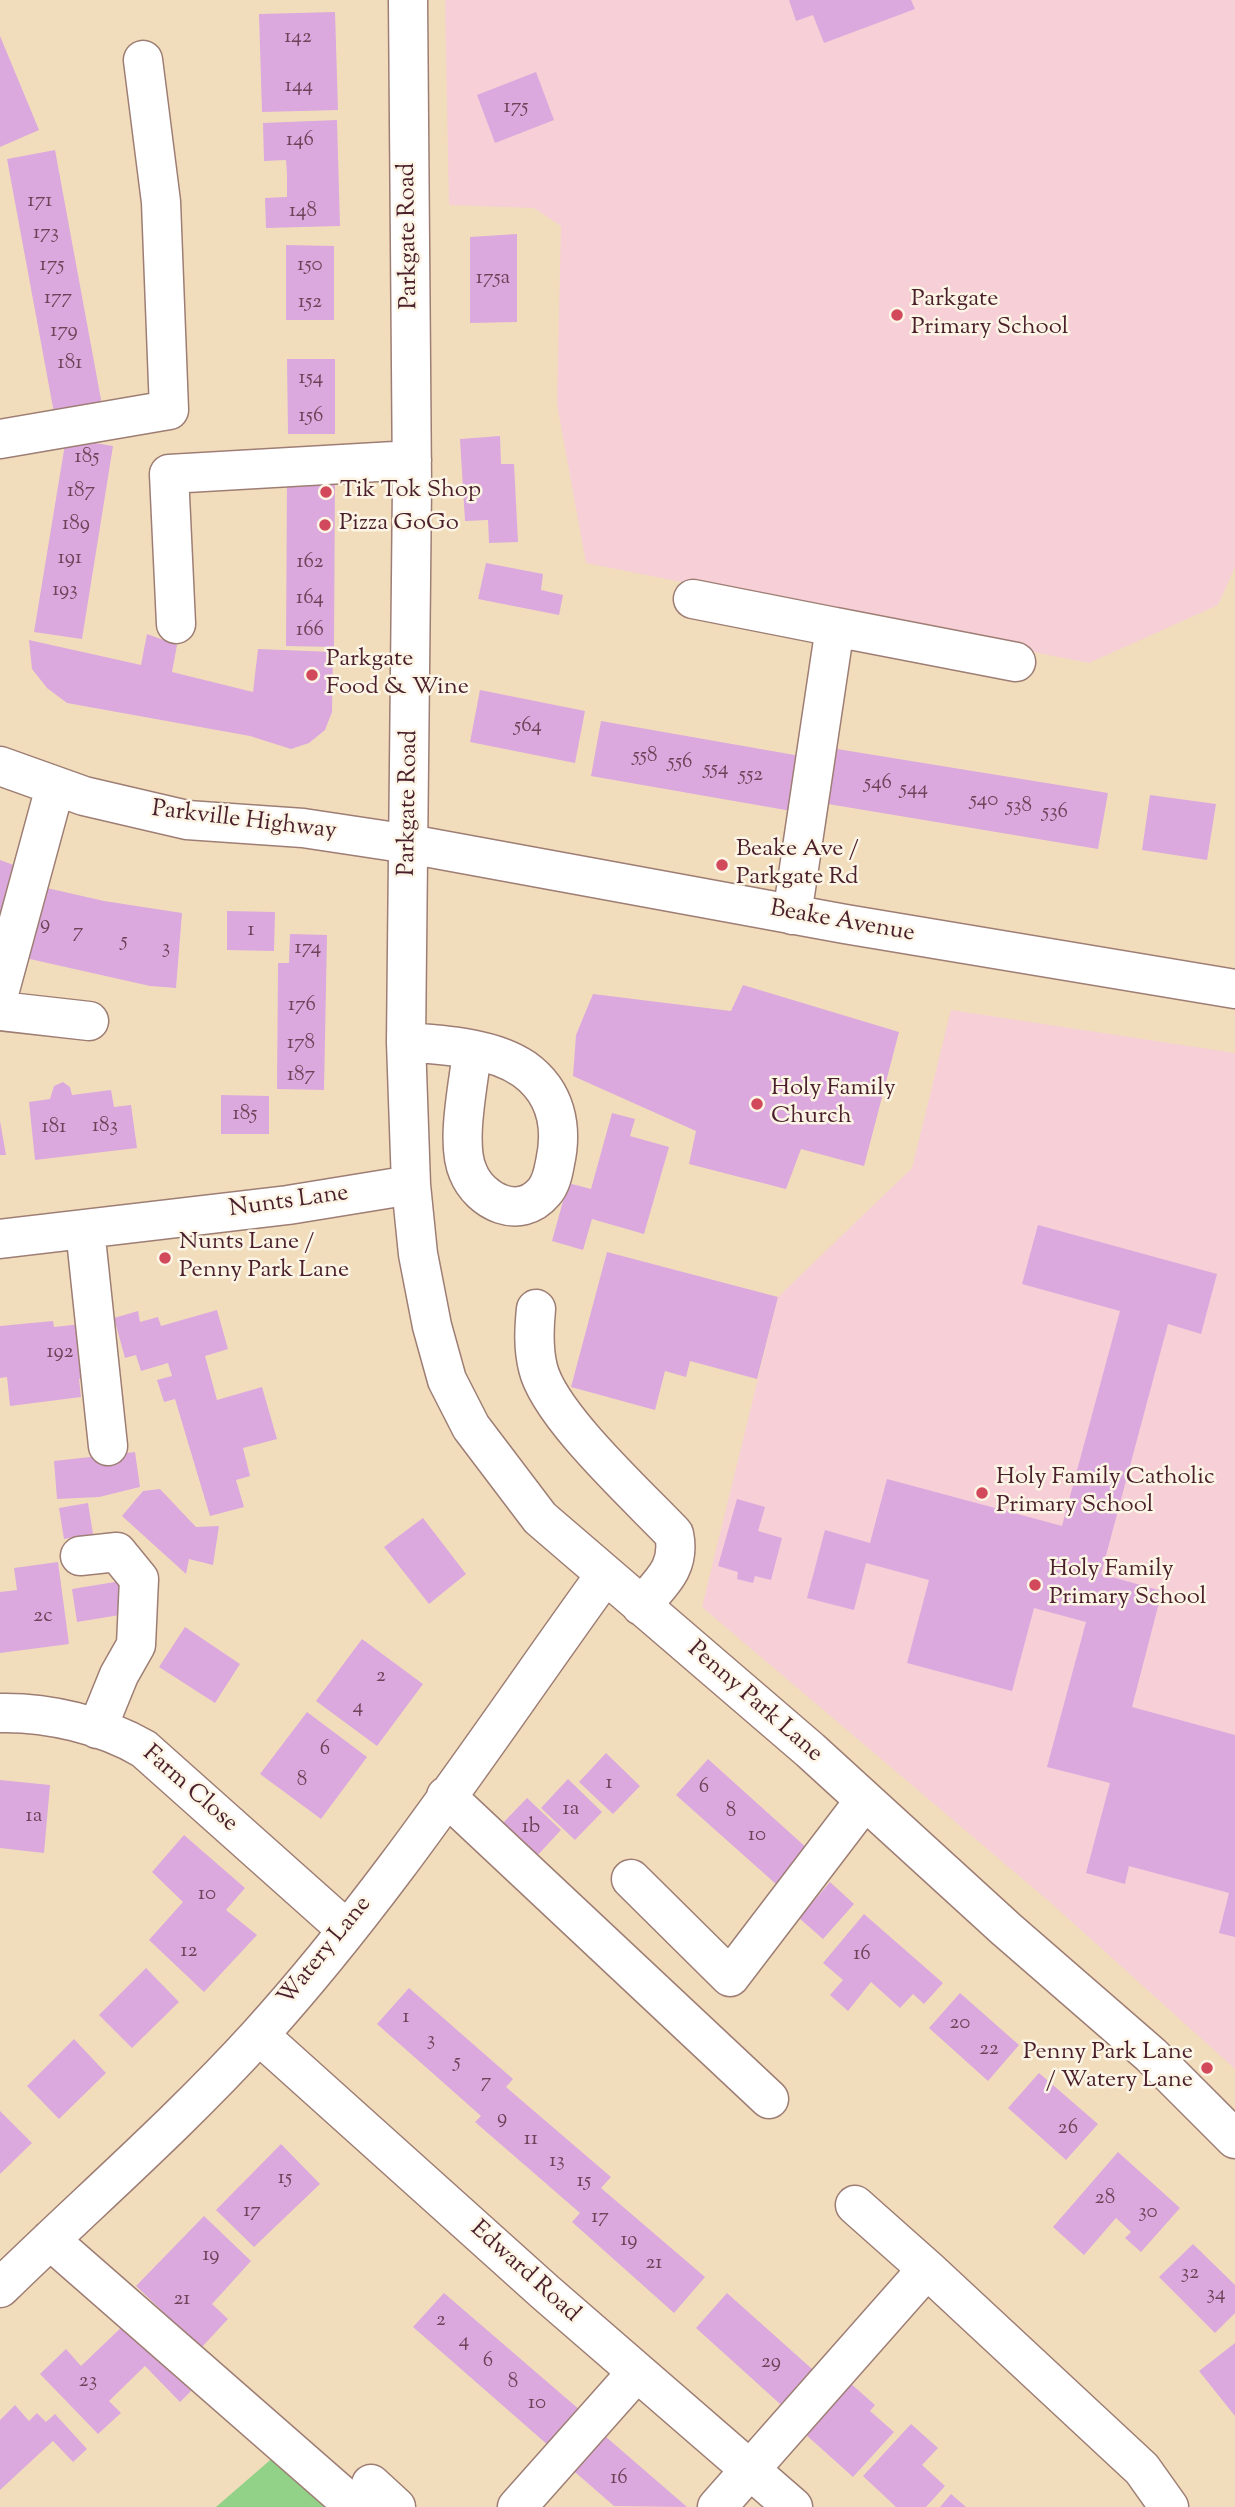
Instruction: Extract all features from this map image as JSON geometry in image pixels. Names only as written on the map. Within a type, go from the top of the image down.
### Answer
[{"type":"street","name":"Parkgate Road","points":[[408,0],[412,460],[406,1042],[411,1185]]},
{"type":"street","points":[[0,439],[169,410],[162,202],[143,60]]},
{"type":"street","points":[[176,624],[169,474],[412,460]]},
{"type":"street","points":[[693,599],[1016,662]]},
{"type":"street","points":[[792,915],[835,627]]},
{"type":"street","name":"Parkville Highway","points":[[0,766],[55,787],[187,820],[303,828],[410,844]]},
{"type":"street","points":[[0,990],[55,787]]},
{"type":"street","name":"Beake Avenue","points":[[410,844],[792,915],[1235,989]]},
{"type":"street","points":[[0,1011],[89,1021]]},
{"type":"street","points":[[406,1042],[472,1051]]},
{"type":"street","name":"Nunts Lane","points":[[0,1239],[288,1205],[411,1185]]},
{"type":"street","name":"Penny Park Lane","points":[[411,1185],[418,1254],[432,1326],[447,1380],[471,1427],[510,1483],[540,1518],[865,1800],[1152,2055],[1235,2139]]},
{"type":"street","points":[[85,1229],[108,1446]]},
{"type":"street","points":[[536,1309],[534,1336],[537,1358],[548,1394],[570,1424],[674,1534],[678,1551],[673,1566],[641,1606]]},
{"type":"street","points":[[80,1556],[117,1552],[139,1578],[136,1645],[119,1675],[97,1729]]},
{"type":"street","name":"Watery Lane","points":[[0,2288],[182,2115],[258,2035],[347,1930],[605,1575]]},
{"type":"street","name":"Farm Close","points":[[0,1713],[41,1716],[97,1729],[129,1740],[158,1759],[347,1930]]},
{"type":"street","points":[[446,1796],[769,2099]]},
{"type":"street","points":[[631,1879],[730,1977],[865,1800]]},
{"type":"street","name":"Edward Road","points":[[258,2035],[793,2507]]},
{"type":"street","points":[[855,2205],[1142,2469],[1169,2507]]},
{"type":"street","points":[[50,2240],[374,2499]]},
{"type":"street","points":[[717,2507],[927,2269]]},
{"type":"street","points":[[517,2507],[637,2372]]},
{"type":"shaded area","name":"Parkgate Primary School","points":[[445,0],[1235,0],[1235,567],[1218,605],[1089,663],[586,563],[557,404],[561,226],[534,208],[449,205]]},
{"type":"shaded area","name":"Holy Family Catholic Primary School","points":[[951,1010],[1235,1053],[1235,2069],[1051,1903],[702,1607],[778,1297],[912,1168]]},
{"type":"green space","points":[[276,2455],[353,2507],[216,2507]]},
{"type":"building","points":[[789,0],[911,0],[915,9],[824,43],[813,15],[796,21]]},
{"type":"building","points":[[335,12],[338,110],[262,112],[259,14]]},
{"type":"building","points":[[0,36],[39,130],[0,147]]},
{"type":"building","points":[[536,72],[554,120],[495,143],[477,95]]},
{"type":"building","points":[[337,120],[340,226],[266,228],[265,198],[287,197],[287,174],[286,160],[264,161],[263,123]]},
{"type":"building","points":[[55,150],[102,405],[54,413],[7,159]]},
{"type":"building","points":[[517,234],[517,322],[470,323],[470,237]]},
{"type":"building","points":[[286,245],[334,246],[334,320],[286,320]]},
{"type":"building","points":[[287,359],[335,359],[335,434],[288,434]]},
{"type":"building","points":[[500,436],[501,464],[514,464],[518,542],[489,543],[488,520],[465,521],[460,439]]},
{"type":"building","points":[[66,438],[113,446],[82,639],[34,632]]},
{"type":"building","points":[[287,476],[335,476],[334,647],[286,646]]},
{"type":"building","points":[[486,563],[543,574],[541,590],[563,595],[559,615],[478,599]]},
{"type":"building","points":[[147,634],[177,645],[172,672],[253,692],[258,649],[333,652],[332,712],[325,730],[309,743],[291,749],[250,736],[67,703],[47,688],[32,669],[29,640],[141,665]]},
{"type":"building","points":[[480,690],[585,711],[575,763],[470,742]]},
{"type":"building","points":[[601,721],[806,757],[797,812],[591,776]]},
{"type":"building","points":[[831,748],[1108,793],[1098,849],[822,803]]},
{"type":"building","points":[[1150,795],[1216,804],[1207,860],[1142,850]]},
{"type":"building","points":[[0,860],[22,868],[0,928]]},
{"type":"building","points":[[38,886],[104,901],[182,913],[176,988],[150,986],[21,957]]},
{"type":"building","points":[[227,911],[275,912],[274,951],[227,950]]},
{"type":"building","points":[[290,934],[327,935],[324,1090],[277,1089],[278,963],[289,963]]},
{"type":"building","name":"Holy Family Church","points":[[743,985],[899,1032],[864,1166],[801,1149],[786,1189],[689,1164],[696,1131],[573,1076],[576,1035],[593,994],[731,1011]]},
{"type":"building","points":[[63,1082],[70,1087],[72,1095],[111,1090],[114,1107],[131,1105],[137,1148],[35,1160],[29,1102],[50,1099],[54,1086]]},
{"type":"building","points":[[221,1095],[269,1096],[269,1134],[221,1134]]},
{"type":"building","points":[[612,1113],[635,1119],[630,1136],[669,1147],[644,1234],[592,1219],[583,1250],[552,1241],[568,1183],[591,1189]]},
{"type":"building","points":[[0,1121],[6,1155],[0,1155]]},
{"type":"building","name":"Holy Family Primary School","points":[[1038,1225],[1217,1274],[1201,1334],[1168,1324],[1101,1574],[1162,1591],[1132,1707],[1235,1735],[1235,1937],[1219,1933],[1229,1893],[1129,1866],[1125,1884],[1086,1873],[1110,1783],[1047,1767],[1086,1622],[1034,1608],[1012,1691],[907,1663],[929,1580],[866,1563],[854,1610],[807,1598],[825,1530],[870,1543],[887,1479],[1062,1526],[1120,1311],[1022,1284]]},
{"type":"building","points":[[607,1252],[778,1297],[757,1379],[690,1361],[686,1377],[665,1371],[655,1410],[571,1387]]},
{"type":"building","points":[[217,1310],[228,1349],[205,1356],[217,1400],[262,1387],[277,1439],[243,1448],[250,1476],[236,1480],[244,1507],[210,1516],[175,1399],[164,1402],[157,1380],[172,1376],[168,1363],[141,1371],[136,1355],[125,1358],[114,1318],[138,1311],[140,1322],[158,1317],[161,1326]]},
{"type":"building","points":[[53,1321],[54,1327],[82,1324],[88,1379],[79,1379],[81,1397],[10,1406],[7,1377],[0,1378],[0,1326]]},
{"type":"building","points":[[135,1452],[140,1487],[99,1497],[57,1499],[54,1461]]},
{"type":"building","points":[[160,1489],[196,1527],[219,1526],[213,1565],[189,1559],[186,1574],[122,1516],[143,1491]]},
{"type":"building","points":[[737,1499],[765,1507],[758,1531],[782,1538],[771,1580],[755,1576],[753,1583],[737,1579],[738,1572],[718,1566]]},
{"type":"building","points":[[88,1503],[93,1534],[64,1539],[59,1508]]},
{"type":"building","points":[[423,1518],[466,1574],[429,1604],[384,1547]]},
{"type":"building","points":[[58,1562],[69,1644],[0,1653],[0,1592],[17,1590],[14,1568]]},
{"type":"building","points":[[121,1581],[126,1614],[77,1622],[72,1589]]},
{"type":"building","points":[[185,1627],[240,1664],[215,1703],[159,1667]]},
{"type":"building","points":[[362,1639],[423,1684],[377,1746],[316,1701]]},
{"type":"building","points":[[307,1712],[367,1757],[321,1819],[260,1774]]},
{"type":"building","points":[[606,1753],[640,1786],[613,1814],[579,1782]]},
{"type":"building","points":[[708,1759],[809,1850],[777,1885],[676,1795]]},
{"type":"building","points":[[568,1779],[602,1812],[575,1840],[541,1808]]},
{"type":"building","points":[[0,1780],[50,1785],[44,1853],[0,1848]]},
{"type":"building","points":[[527,1798],[561,1830],[535,1858],[500,1826]]},
{"type":"building","points":[[184,1835],[245,1888],[226,1910],[257,1935],[204,1992],[149,1940],[183,1902],[152,1872]]},
{"type":"building","points":[[830,1882],[854,1904],[823,1939],[799,1918]]},
{"type":"building","points":[[864,1914],[943,1983],[924,2004],[913,1994],[900,2008],[871,1982],[848,2011],[830,1995],[843,1980],[823,1963]]},
{"type":"building","points":[[146,1968],[179,2002],[132,2048],[99,2015]]},
{"type":"building","points":[[409,1988],[513,2079],[506,2087],[611,2177],[601,2188],[705,2277],[674,2313],[572,2222],[580,2213],[475,2122],[481,2116],[377,2024]]},
{"type":"building","points":[[960,1993],[1019,2045],[988,2081],[929,2028]]},
{"type":"building","points":[[74,2039],[106,2073],[59,2119],[27,2086]]},
{"type":"building","points":[[1039,2073],[1098,2124],[1066,2160],[1008,2108]]},
{"type":"building","points":[[0,2111],[32,2143],[0,2174]]},
{"type":"building","points":[[281,2144],[320,2184],[254,2247],[216,2210]]},
{"type":"building","points":[[1118,2152],[1180,2208],[1141,2252],[1125,2238],[1131,2232],[1116,2218],[1084,2255],[1053,2227]]},
{"type":"building","points":[[204,2216],[251,2261],[212,2304],[228,2319],[201,2348],[136,2286]]},
{"type":"building","points":[[1193,2244],[1235,2285],[1235,2313],[1215,2333],[1159,2277]]},
{"type":"building","points":[[444,2293],[588,2417],[557,2453],[413,2327]]},
{"type":"building","points":[[727,2293],[821,2377],[789,2412],[696,2328]]},
{"type":"building","points":[[126,2323],[191,2391],[180,2402],[145,2366],[109,2401],[121,2413],[98,2434],[40,2374],[66,2349],[81,2366]]},
{"type":"building","points":[[1235,2343],[1235,2416],[1199,2371]]},
{"type":"building","points":[[849,2382],[875,2405],[870,2411],[894,2432],[853,2477],[804,2433]]},
{"type":"building","points":[[15,2405],[29,2421],[37,2413],[46,2422],[55,2414],[87,2449],[73,2462],[53,2441],[0,2490],[0,2420]]},
{"type":"building","points":[[911,2424],[938,2448],[922,2465],[945,2486],[926,2507],[896,2507],[863,2476]]},
{"type":"building","points":[[598,2430],[687,2507],[614,2506],[568,2466]]},
{"type":"building","points":[[951,2494],[966,2507],[940,2507]]},
{"type":"place","name":"Parkgate Primary School","points":[[897,315]]},
{"type":"place","name":"Tik Tok Shop","points":[[326,492]]},
{"type":"place","name":"Pizza GoGo","points":[[325,525]]},
{"type":"place","name":"Parkgate Food & Wine","points":[[312,675]]},
{"type":"place","name":"Beake Ave / Parkgate Rd","points":[[722,865]]},
{"type":"place","name":"Holy Family Church","points":[[757,1104]]},
{"type":"place","name":"Nunts Lane / Penny Park Lane","points":[[165,1258]]},
{"type":"place","name":"Holy Family Catholic Primary School","points":[[982,1493]]},
{"type":"place","name":"Holy Family Primary School","points":[[1035,1585]]},
{"type":"place","name":"Penny Park Lane / Watery Lane","points":[[1207,2068]]}]
